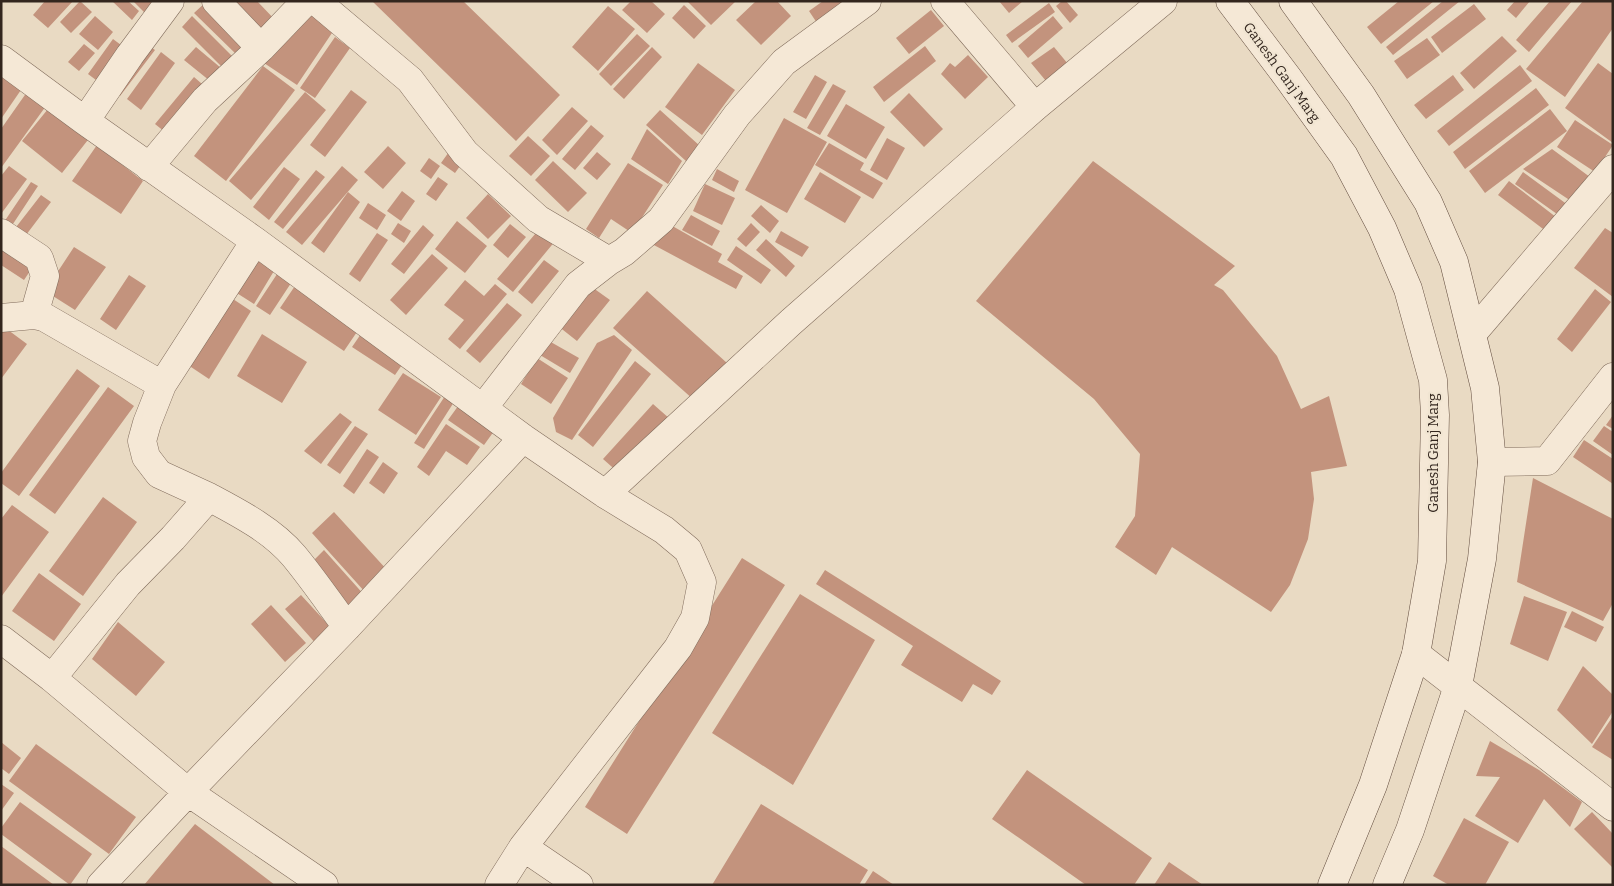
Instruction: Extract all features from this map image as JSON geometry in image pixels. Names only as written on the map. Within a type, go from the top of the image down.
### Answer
[{"type":"street","points":[[85,121],[170,1]]},
{"type":"street","points":[[216,1],[261,48]]},
{"type":"street","points":[[149,167],[205,100],[261,48],[306,1]]},
{"type":"street","points":[[316,1],[410,80],[465,153],[538,219],[609,262]]},
{"type":"street","points":[[483,408],[578,285],[624,252],[661,220],[737,115],[784,62],[867,1]]},
{"type":"street","points":[[945,1],[1035,107]]},
{"type":"street","points":[[605,494],[791,322],[1035,107],[1162,1]]},
{"type":"street","name":"Ganesh Ganj Marg","points":[[1230,1],[1344,156],[1382,228],[1408,289],[1433,380],[1435,415],[1432,561],[1416,654],[1373,785],[1332,885]]},
{"type":"street","points":[[1293,1],[1361,95],[1428,202],[1454,262],[1485,388],[1492,462],[1482,559],[1458,686],[1410,830],[1387,885]]},
{"type":"street","points":[[1,59],[149,167],[255,241],[523,438],[605,494],[664,530],[688,550],[702,582],[695,618],[678,648],[523,847],[499,885]]},
{"type":"street","points":[[1472,334],[1613,170]]},
{"type":"street","points":[[1,233],[39,258],[45,276],[34,315]]},
{"type":"street","points":[[255,241],[162,385],[142,441],[146,457],[159,474],[243,515],[272,535],[294,555],[347,628]]},
{"type":"street","points":[[1,318],[34,315],[44,317],[162,385]]},
{"type":"street","points":[[1492,462],[1547,461],[1613,377]]},
{"type":"street","points":[[101,885],[347,628],[523,438]]},
{"type":"street","points":[[52,678],[128,584],[209,497]]},
{"type":"street","points":[[1,639],[52,678],[188,792],[324,885]]},
{"type":"street","points":[[1416,654],[1612,804]]},
{"type":"street","points":[[523,847],[579,885]]},
{"type":"building","points":[[45,1],[73,1],[48,28],[33,15]]},
{"type":"building","points":[[80,1],[92,12],[71,33],[60,22]]},
{"type":"building","points":[[112,1],[128,1],[139,11],[132,20]]},
{"type":"building","points":[[133,1],[154,1],[146,14]]},
{"type":"building","points":[[232,1],[257,1],[277,22],[263,34]]},
{"type":"building","points":[[372,1],[463,1],[560,95],[516,141]]},
{"type":"building","points":[[631,1],[651,1],[665,14],[647,33],[622,10]]},
{"type":"building","points":[[687,1],[736,1],[711,25]]},
{"type":"building","points":[[756,1],[777,1],[791,16],[761,45],[736,20]]},
{"type":"building","points":[[823,1],[855,1],[819,26],[809,11]]},
{"type":"building","points":[[999,1],[1023,1],[1009,13]]},
{"type":"building","points":[[1062,1],[1066,1],[1078,15],[1070,23],[1056,6]]},
{"type":"building","points":[[1399,1],[1434,1],[1381,44],[1367,27]]},
{"type":"building","points":[[1443,1],[1460,1],[1393,55],[1386,47]]},
{"type":"building","points":[[1515,1],[1530,1],[1516,18],[1507,10]]},
{"type":"building","points":[[1550,1],[1572,1],[1529,52],[1516,40]]},
{"type":"building","points":[[1583,1],[1613,1],[1613,28],[1565,97],[1526,69]]},
{"type":"building","points":[[206,2],[250,45],[239,57],[194,13]]},
{"type":"building","points":[[1049,3],[1055,12],[1012,43],[1006,35]]},
{"type":"building","points":[[1474,4],[1486,19],[1442,53],[1431,37]]},
{"type":"building","points":[[684,5],[706,26],[694,39],[672,18]]},
{"type":"building","points":[[608,6],[635,29],[598,71],[572,47]]},
{"type":"building","points":[[931,10],[944,26],[909,54],[896,38]]},
{"type":"building","points":[[314,12],[336,27],[297,85],[264,63]]},
{"type":"building","points":[[95,16],[113,32],[98,50],[79,34]]},
{"type":"building","points":[[192,16],[237,61],[227,72],[182,27]]},
{"type":"building","points":[[1053,16],[1063,28],[1028,58],[1018,46]]},
{"type":"building","points":[[637,34],[650,46],[611,86],[599,74]]},
{"type":"building","points":[[1502,36],[1517,51],[1474,89],[1460,73]]},
{"type":"building","points":[[335,37],[350,48],[315,98],[300,88]]},
{"type":"building","points":[[1427,38],[1440,55],[1407,79],[1394,61]]},
{"type":"building","points":[[113,39],[121,45],[96,80],[88,74]]},
{"type":"building","points":[[84,44],[95,53],[79,71],[68,62]]},
{"type":"building","points":[[148,45],[155,50],[120,96],[113,91]]},
{"type":"building","points":[[925,46],[936,61],[884,102],[873,87]]},
{"type":"building","points":[[196,47],[221,68],[210,81],[184,60]]},
{"type":"building","points":[[652,47],[662,57],[624,99],[613,89]]},
{"type":"building","points":[[1054,47],[1068,64],[1046,81],[1031,63]]},
{"type":"building","points":[[161,52],[175,63],[141,110],[127,99]]},
{"type":"building","points":[[968,55],[988,77],[965,99],[941,74],[950,63],[955,67]]},
{"type":"building","points":[[698,63],[735,90],[702,135],[665,107]]},
{"type":"building","points":[[1598,63],[1613,74],[1613,143],[1565,108]]},
{"type":"building","points":[[1520,65],[1532,81],[1449,146],[1437,131]]},
{"type":"building","points":[[263,66],[295,90],[226,181],[194,156]]},
{"type":"building","points":[[1,73],[23,87],[1,119]]},
{"type":"building","points":[[815,75],[827,82],[806,119],[793,112]]},
{"type":"building","points":[[1453,75],[1464,90],[1426,119],[1414,105]]},
{"type":"building","points":[[194,77],[209,90],[170,136],[155,124]]},
{"type":"building","points":[[833,84],[846,91],[820,135],[807,128]]},
{"type":"building","points":[[1536,88],[1549,105],[1465,169],[1453,152]]},
{"type":"building","points":[[351,90],[367,102],[325,157],[310,145]]},
{"type":"building","points":[[27,92],[46,106],[1,168],[1,129]]},
{"type":"building","points":[[305,92],[326,110],[251,200],[229,181]]},
{"type":"building","points":[[909,93],[943,129],[924,147],[890,112]]},
{"type":"building","points":[[52,104],[91,136],[62,173],[22,141]]},
{"type":"building","points":[[846,104],[885,127],[866,159],[827,136]]},
{"type":"building","points":[[572,107],[588,121],[557,155],[542,140]]},
{"type":"building","points":[[1550,109],[1567,131],[1485,193],[1469,171]]},
{"type":"building","points":[[660,110],[700,146],[686,161],[646,125]]},
{"type":"building","points":[[784,118],[827,142],[787,213],[745,190]]},
{"type":"building","points":[[1575,120],[1613,145],[1595,172],[1557,147]]},
{"type":"building","points":[[591,125],[604,136],[575,170],[562,159]]},
{"type":"building","points":[[647,129],[682,161],[668,184],[631,159]]},
{"type":"building","points":[[528,136],[550,156],[531,176],[509,156]]},
{"type":"building","points":[[887,138],[905,148],[887,180],[870,170]]},
{"type":"building","points":[[829,143],[864,163],[860,170],[883,183],[873,199],[815,165]]},
{"type":"building","points":[[97,145],[143,181],[121,214],[72,181]]},
{"type":"building","points":[[388,146],[406,163],[383,189],[364,172]]},
{"type":"building","points":[[451,149],[465,159],[455,173],[441,163]]},
{"type":"building","points":[[1552,149],[1594,180],[1577,205],[1523,169]]},
{"type":"building","points":[[597,152],[611,164],[597,180],[583,168]]},
{"type":"building","points":[[429,158],[440,166],[431,179],[420,171]]},
{"type":"building","points":[[553,161],[587,193],[568,212],[535,180]]},
{"type":"building","points":[[1093,161],[1235,266],[1214,285],[1223,290],[1277,356],[1301,409],[1329,396],[1347,466],[1311,472],[1314,499],[1308,539],[1290,585],[1271,612],[1172,547],[1156,575],[1115,547],[1135,516],[1140,454],[1094,399],[976,301]]},
{"type":"building","points":[[628,163],[663,185],[632,233],[611,219],[599,238],[586,229]]},
{"type":"building","points":[[9,166],[27,179],[1,214],[1,176]]},
{"type":"building","points":[[342,166],[358,180],[302,245],[286,232]]},
{"type":"building","points":[[284,167],[300,179],[269,220],[253,207]]},
{"type":"building","points":[[717,169],[739,181],[734,192],[712,180]]},
{"type":"building","points":[[316,170],[325,177],[283,229],[274,222]]},
{"type":"building","points":[[820,172],[861,197],[845,223],[804,199]]},
{"type":"building","points":[[1523,172],[1572,208],[1564,219],[1515,184]]},
{"type":"building","points":[[438,177],[448,184],[436,201],[426,194]]},
{"type":"building","points":[[1509,181],[1565,224],[1555,238],[1498,195]]},
{"type":"building","points":[[31,182],[38,186],[9,230],[2,225]]},
{"type":"building","points":[[705,184],[735,198],[722,225],[693,211]]},
{"type":"building","points":[[402,191],[415,201],[401,221],[387,211]]},
{"type":"building","points":[[348,192],[360,202],[324,253],[311,243]]},
{"type":"building","points":[[488,194],[511,216],[488,239],[466,218]]},
{"type":"building","points":[[41,195],[51,202],[23,239],[13,231]]},
{"type":"building","points":[[368,203],[386,215],[377,230],[359,218]]},
{"type":"building","points":[[761,205],[779,221],[770,233],[751,216]]},
{"type":"building","points":[[691,215],[720,231],[712,246],[682,230]]},
{"type":"building","points":[[457,221],[487,246],[465,273],[435,249]]},
{"type":"building","points":[[398,223],[411,231],[404,243],[391,234]]},
{"type":"building","points":[[667,223],[722,254],[718,262],[743,276],[736,289],[652,244]]},
{"type":"building","points":[[751,223],[760,232],[746,247],[737,239]]},
{"type":"building","points":[[510,224],[526,237],[508,258],[493,245]]},
{"type":"building","points":[[423,225],[434,235],[404,274],[391,264]]},
{"type":"building","points":[[541,227],[556,240],[513,292],[497,279]]},
{"type":"building","points":[[1605,228],[1613,233],[1613,297],[1574,268]]},
{"type":"building","points":[[781,231],[809,247],[802,257],[775,242]]},
{"type":"building","points":[[377,233],[388,240],[360,282],[349,274]]},
{"type":"building","points":[[766,239],[795,266],[786,277],[756,250]]},
{"type":"building","points":[[1,243],[34,265],[24,280],[1,265]]},
{"type":"building","points":[[736,246],[771,270],[761,284],[727,260]]},
{"type":"building","points":[[74,247],[106,267],[75,310],[45,291]]},
{"type":"building","points":[[255,253],[277,266],[254,304],[232,290]]},
{"type":"building","points":[[432,254],[448,268],[406,315],[390,300]]},
{"type":"building","points":[[544,260],[559,271],[532,304],[518,292]]},
{"type":"building","points":[[281,268],[295,277],[270,315],[256,306]]},
{"type":"building","points":[[129,275],[146,286],[116,330],[100,319]]},
{"type":"building","points":[[299,280],[363,323],[344,351],[280,308]]},
{"type":"building","points":[[465,280],[484,296],[495,284],[507,294],[460,349],[448,339],[464,320],[444,305]]},
{"type":"building","points":[[589,285],[610,300],[577,341],[558,326]]},
{"type":"building","points":[[1595,289],[1611,302],[1572,352],[1557,339]]},
{"type":"building","points":[[647,291],[727,363],[694,400],[613,328]]},
{"type":"building","points":[[224,293],[251,311],[209,379],[182,361]]},
{"type":"building","points":[[507,303],[522,315],[480,363],[466,351]]},
{"type":"building","points":[[4,327],[27,344],[1,379],[1,331]]},
{"type":"building","points":[[365,328],[408,356],[395,375],[352,347]]},
{"type":"building","points":[[262,334],[307,362],[282,403],[237,376]]},
{"type":"building","points":[[614,335],[632,350],[572,440],[556,432],[553,418],[597,343]]},
{"type":"building","points":[[549,341],[579,358],[570,373],[540,355]]},
{"type":"building","points":[[537,358],[568,378],[551,404],[521,384]]},
{"type":"building","points":[[635,361],[651,374],[593,447],[578,435]]},
{"type":"building","points":[[77,369],[100,386],[19,496],[1,483],[1,473]]},
{"type":"building","points":[[403,373],[441,397],[416,435],[378,410]]},
{"type":"building","points":[[108,387],[134,406],[55,514],[29,495]]},
{"type":"building","points":[[445,396],[454,402],[424,449],[414,443]]},
{"type":"building","points":[[461,402],[497,427],[484,445],[448,420]]},
{"type":"building","points":[[653,404],[670,419],[620,474],[603,459]]},
{"type":"building","points":[[340,413],[352,422],[321,464],[304,451]]},
{"type":"building","points":[[1613,415],[1613,429],[1606,425]]},
{"type":"building","points":[[446,424],[480,447],[467,465],[446,451],[429,476],[417,467]]},
{"type":"building","points":[[355,426],[368,434],[340,474],[327,465]]},
{"type":"building","points":[[1604,426],[1613,432],[1613,455],[1593,441]]},
{"type":"building","points":[[1584,440],[1613,459],[1613,484],[1573,457]]},
{"type":"building","points":[[367,449],[379,457],[354,494],[343,486]]},
{"type":"building","points":[[383,462],[398,473],[384,494],[369,483]]},
{"type":"building","points":[[1533,478],[1613,519],[1613,603],[1603,621],[1517,582]]},
{"type":"building","points":[[103,497],[137,522],[83,596],[49,571]]},
{"type":"building","points":[[12,505],[49,532],[1,597],[1,519]]},
{"type":"building","points":[[334,512],[388,571],[365,592],[312,533]]},
{"type":"building","points":[[324,550],[366,597],[352,609],[311,563]]},
{"type":"building","points":[[742,558],[785,585],[627,834],[585,807]]},
{"type":"building","points":[[825,570],[1001,681],[992,695],[973,684],[962,702],[901,665],[913,646],[816,584]]},
{"type":"building","points":[[39,573],[81,604],[54,641],[12,611]]},
{"type":"building","points":[[800,594],[875,640],[793,785],[712,733]]},
{"type":"building","points":[[301,595],[334,631],[318,646],[285,609]]},
{"type":"building","points":[[1524,596],[1567,612],[1548,661],[1510,644]]},
{"type":"building","points":[[271,605],[306,643],[285,662],[251,624]]},
{"type":"building","points":[[1572,611],[1604,627],[1596,642],[1564,627]]},
{"type":"building","points":[[118,622],[165,662],[136,696],[92,659]]},
{"type":"building","points":[[1583,666],[1613,695],[1613,711],[1592,744],[1557,710]]},
{"type":"building","points":[[1613,716],[1613,760],[1592,747]]},
{"type":"building","points":[[1490,741],[1539,770],[1582,802],[1570,827],[1544,799],[1518,843],[1475,816],[1500,777],[1476,776]]},
{"type":"building","points":[[1,742],[21,758],[9,774],[1,768]]},
{"type":"building","points":[[36,744],[136,817],[109,854],[9,781]]},
{"type":"building","points":[[1027,770],[1152,858],[1134,885],[1086,885],[992,819]]},
{"type":"building","points":[[1,784],[14,793],[1,811]]},
{"type":"building","points":[[20,802],[92,854],[70,885],[1,834],[1,828]]},
{"type":"building","points":[[761,804],[868,870],[859,885],[712,885]]},
{"type":"building","points":[[1592,812],[1613,834],[1613,868],[1574,829]]},
{"type":"building","points":[[1464,818],[1509,842],[1485,885],[1449,885],[1433,876]]},
{"type":"building","points":[[195,824],[275,885],[144,885]]},
{"type":"building","points":[[1,846],[54,885],[1,885]]},
{"type":"building","points":[[1169,862],[1203,885],[1154,885]]},
{"type":"building","points":[[873,871],[894,885],[864,885]]}]
